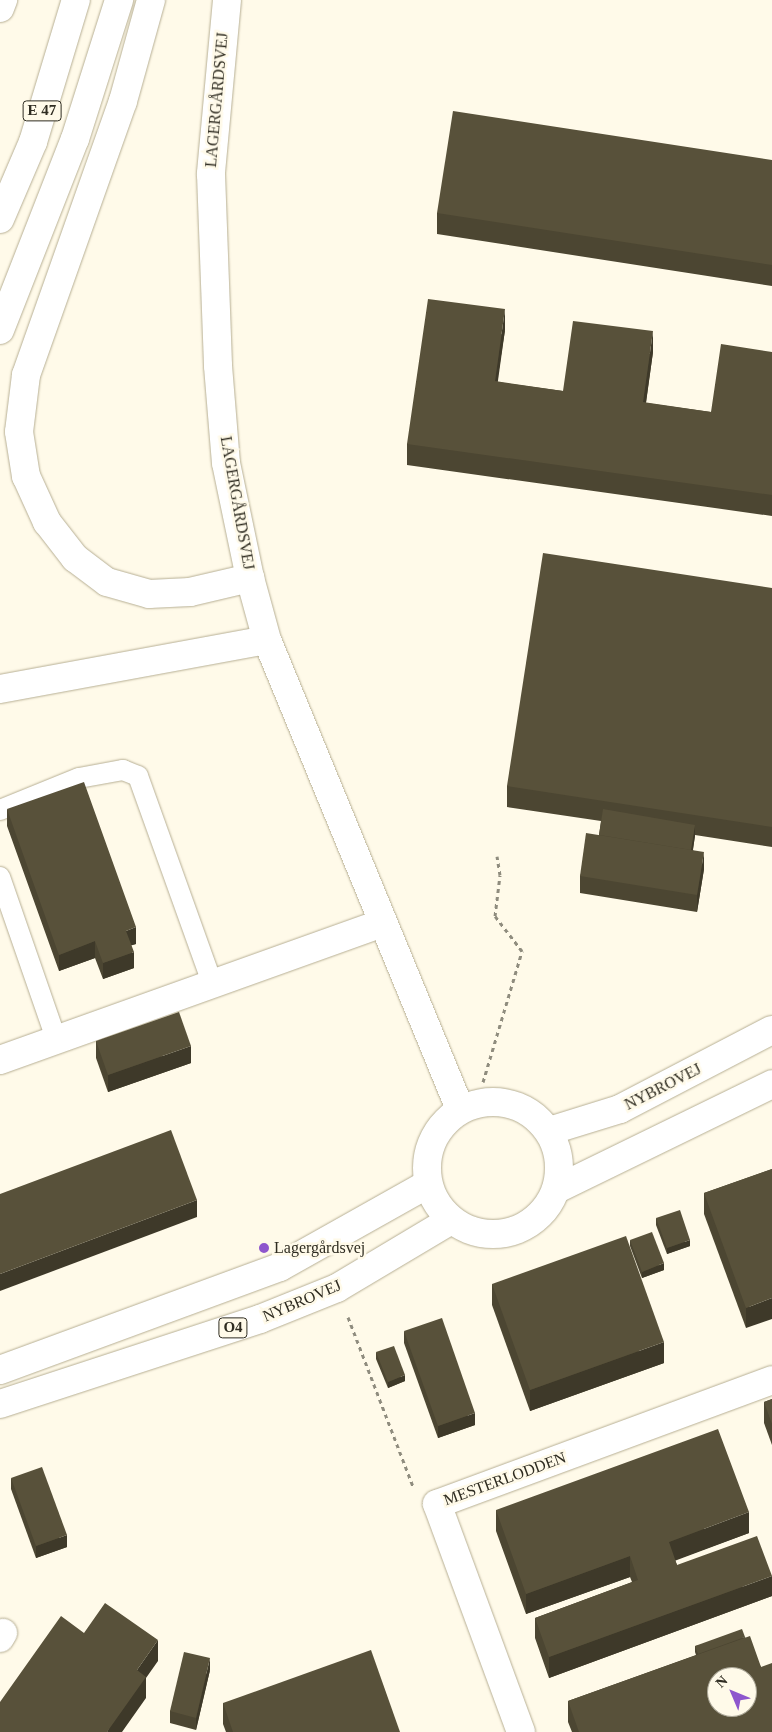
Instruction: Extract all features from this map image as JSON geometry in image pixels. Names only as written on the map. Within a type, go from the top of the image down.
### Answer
[{"type":"main road","points":[[0,8],[3,0]]},
{"type":"main road","name":"E 47","points":[[0,219],[33,142],[76,0]]},
{"type":"main road","points":[[0,330],[75,139],[119,0]]},
{"type":"main road","points":[[151,0],[123,101],[26,375],[20,432],[26,476],[47,522],[75,558],[107,582],[149,594],[190,592],[250,578]]},
{"type":"main road","name":"LAGERGÅRDSVEJ","points":[[227,0],[211,174],[218,366],[226,463],[250,578],[267,640],[382,923],[468,1106]]},
{"type":"main road","points":[[0,689],[267,640]]},
{"type":"main road","points":[[0,1060],[382,923]]},
{"type":"main road","name":"NYBROVEJ","points":[[549,1131],[620,1109],[772,1030]]},
{"type":"main road","points":[[556,1189],[772,1084]]},
{"type":"main road","points":[[492,1101],[524,1109],[549,1131],[557,1149],[560,1169],[556,1189],[546,1208],[531,1222],[512,1232],[490,1234],[469,1230],[451,1220],[437,1204],[428,1184],[426,1162],[432,1141],[444,1123],[468,1106],[492,1101]]},
{"type":"main road","name":"O4","points":[[0,1370],[280,1267],[428,1184]]},
{"type":"main road","name":"NYBROVEJ","points":[[0,1404],[260,1319],[337,1288],[451,1220]]},
{"type":"main road","name":"MESTERLODDEN","points":[[521,1732],[437,1504],[772,1380]]},
{"type":"lane","points":[[0,810],[79,778],[123,770],[138,776],[213,985]]},
{"type":"lane","points":[[0,877],[56,1039]]},
{"type":"path","points":[[468,1106],[522,951],[496,916],[500,875],[497,856]]},
{"type":"path","points":[[337,1288],[409,1484],[437,1504]]},
{"type":"building","points":[[453,111],[772,160],[772,265],[437,213]]},
{"type":"building","points":[[428,299],[505,309],[495,381],[563,391],[573,321],[653,331],[643,402],[711,412],[721,344],[772,352],[772,495],[407,444]]},
{"type":"building","points":[[543,553],[772,588],[772,827],[507,786]]},
{"type":"building","points":[[84,782],[136,927],[126,931],[134,952],[103,963],[95,941],[59,955],[7,809]]},
{"type":"building","points":[[603,809],[695,825],[691,850],[599,835]]},
{"type":"building","points":[[586,833],[704,852],[697,895],[580,876]]},
{"type":"building","points":[[179,1012],[191,1046],[108,1075],[96,1041]]},
{"type":"building","points":[[171,1130],[197,1200],[0,1274],[0,1194]]},
{"type":"building","points":[[772,1169],[772,1298],[746,1308],[704,1193]]},
{"type":"building","points":[[680,1210],[690,1240],[667,1248],[656,1218]]},
{"type":"building","points":[[652,1232],[664,1263],[642,1272],[630,1240]]},
{"type":"building","points":[[626,1236],[664,1342],[530,1390],[492,1284]]},
{"type":"building","points":[[442,1318],[475,1413],[438,1426],[404,1331]]},
{"type":"building","points":[[394,1346],[405,1375],[388,1382],[376,1352]]},
{"type":"building","points":[[772,1399],[772,1424],[764,1402]]},
{"type":"building","points":[[718,1429],[749,1512],[669,1542],[677,1565],[757,1536],[772,1576],[549,1657],[535,1618],[638,1580],[630,1556],[526,1594],[496,1510]]},
{"type":"building","points":[[42,1467],[67,1535],[36,1546],[11,1478]]},
{"type":"building","points":[[105,1603],[158,1640],[137,1670],[146,1677],[107,1732],[0,1732],[0,1702],[61,1616],[84,1633]]},
{"type":"building","points":[[742,1629],[745,1637],[698,1654],[695,1646]]},
{"type":"building","points":[[750,1636],[761,1667],[772,1663],[772,1732],[579,1732],[568,1701]]},
{"type":"building","points":[[371,1650],[400,1732],[233,1732],[223,1703]]},
{"type":"building","points":[[184,1652],[210,1658],[196,1718],[170,1711]]},
{"type":"place","name":"Lagergårdsvej","points":[[264,1248]]}]
